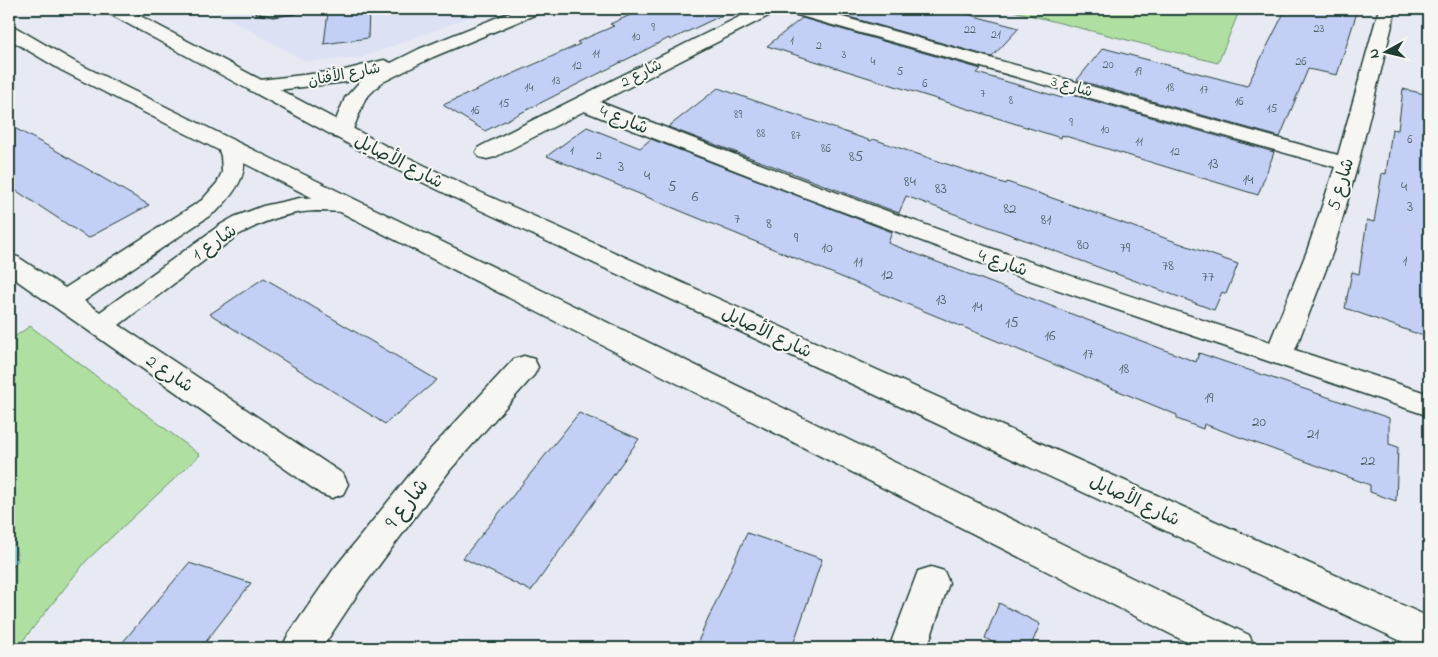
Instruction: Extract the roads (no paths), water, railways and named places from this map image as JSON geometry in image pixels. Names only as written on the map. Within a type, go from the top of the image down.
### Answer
[{"type":"street","name":"شارع الأصايل","points":[[114,9],[395,160],[476,199],[1429,635]]},
{"type":"street","points":[[263,9],[272,11],[290,9]]},
{"type":"street","name":"شارع الأفنان","points":[[342,132],[355,98],[366,85],[383,74],[426,53],[533,9]]},
{"type":"street","name":"شارع 2","points":[[486,152],[768,9]]},
{"type":"street","name":"شارع 3","points":[[796,9],[1347,164]]},
{"type":"street","name":"شارع 5","points":[[1279,355],[1320,250],[1347,164],[1388,9]]},
{"type":"street","points":[[9,31],[68,66],[229,148],[1236,648]]},
{"type":"street","name":"شارع الأفنان","points":[[260,86],[346,76],[426,53]]},
{"type":"street","name":"شارع 4","points":[[583,103],[766,176],[922,234],[1429,405]]},
{"type":"street","name":"شارع 1","points":[[65,301],[210,205],[225,189],[234,174],[235,159],[229,148]]},
{"type":"street","name":"شارع 1","points":[[100,325],[229,230],[243,222],[268,212],[295,205],[322,202],[346,205]]},
{"type":"street","points":[[210,205],[243,222]]},
{"type":"street","name":"شارع 2","points":[[9,263],[332,484]]},
{"type":"street","name":"شارع 9","points":[[301,648],[346,581],[439,461],[524,367]]},
{"type":"street","points":[[908,648],[931,584]]},
{"type":"water","points":[[9,513],[18,560],[9,572]]}]
